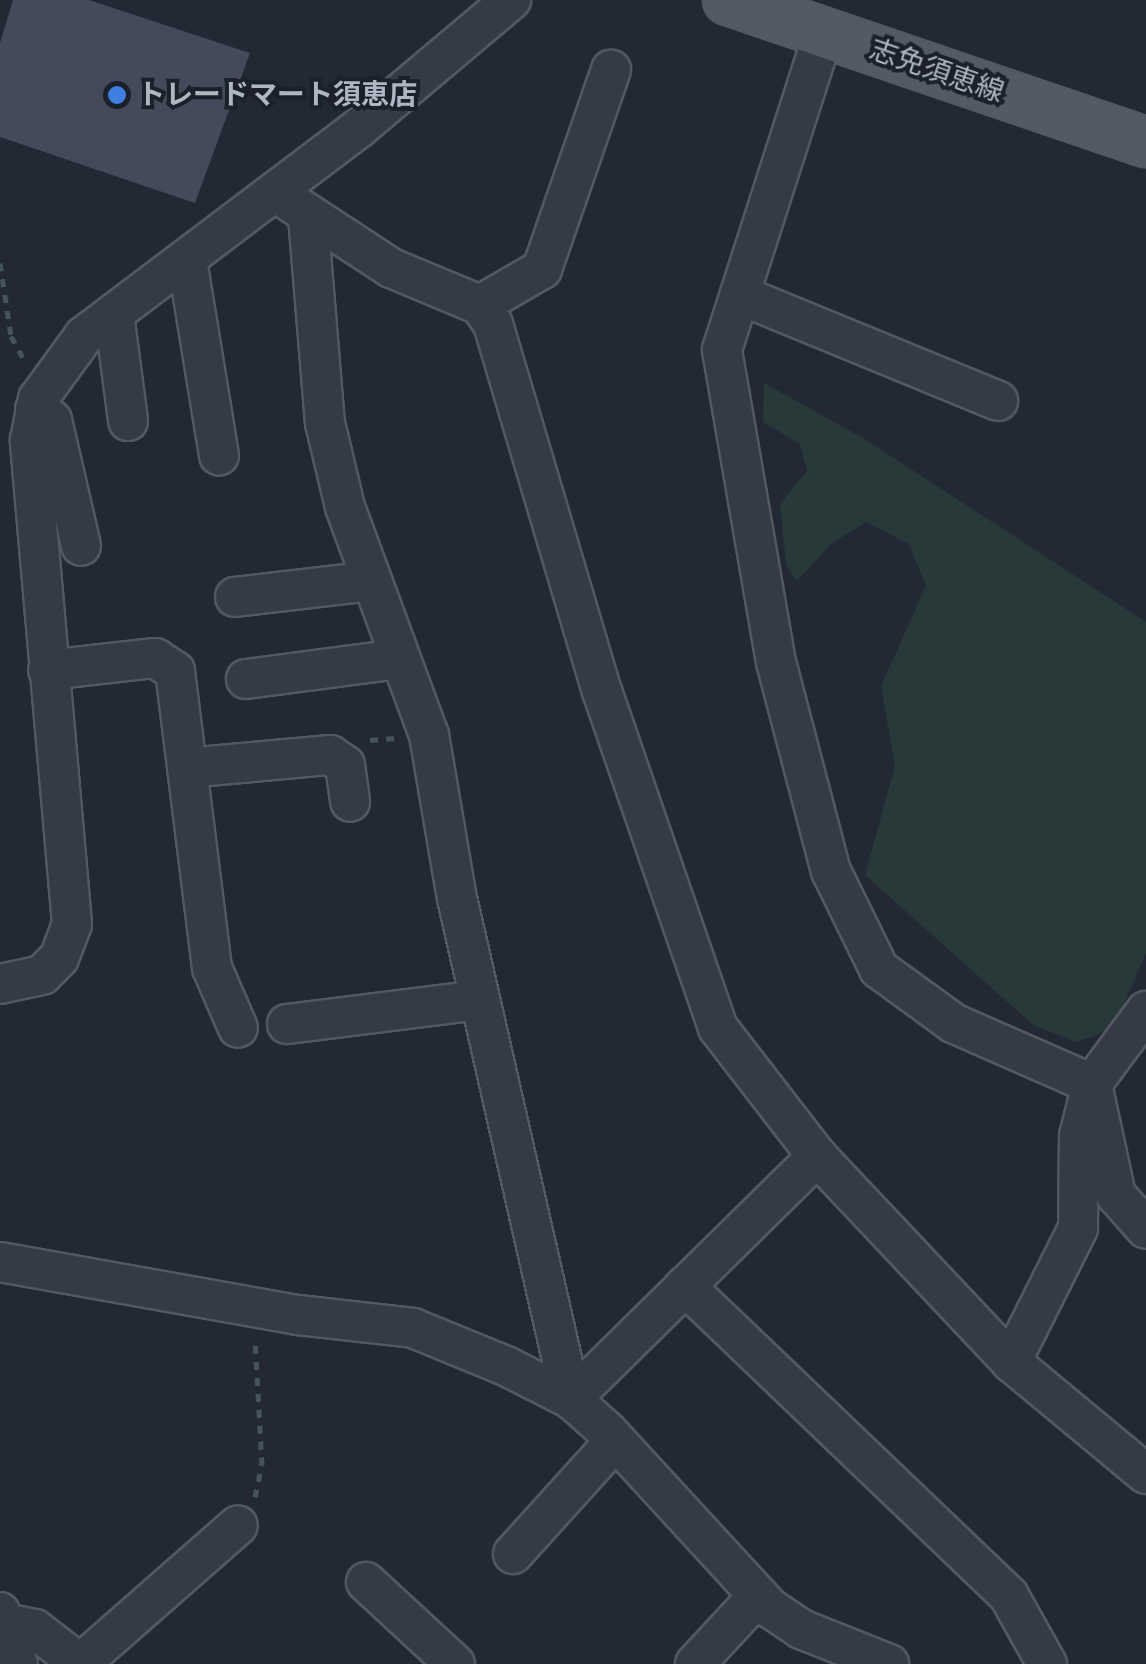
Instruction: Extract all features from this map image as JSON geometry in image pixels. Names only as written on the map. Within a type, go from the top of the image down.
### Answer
[{"type":"main road","name":"志免須恵線","points":[[728,0],[1146,142]]},
{"type":"street","points":[[0,984],[42,975],[59,958],[72,924],[34,471],[42,396],[84,336],[275,192],[511,0]]},
{"type":"street","points":[[824,32],[722,350],[776,662],[831,871],[879,969],[953,1023],[1092,1084]]},
{"type":"street","points":[[480,304],[542,269],[611,70]]},
{"type":"street","points":[[275,192],[390,268],[480,304],[493,324],[602,691],[718,1028],[817,1156],[1012,1362],[1146,1474]]},
{"type":"street","points":[[308,217],[325,424],[371,582],[429,735],[480,1000],[571,1399]]},
{"type":"street","points":[[186,260],[220,456]]},
{"type":"street","points":[[740,294],[998,400]]},
{"type":"street","points":[[114,314],[128,421]]},
{"type":"street","points":[[42,396],[52,420],[81,546]]},
{"type":"street","points":[[235,597],[371,582]]},
{"type":"street","points":[[48,670],[155,658],[175,671],[212,968],[238,1028]]},
{"type":"street","points":[[246,678],[398,660]]},
{"type":"street","points":[[187,768],[330,755],[345,765],[350,802]]},
{"type":"street","points":[[287,1024],[480,1000]]},
{"type":"street","points":[[1012,1362],[1078,1228],[1079,1136],[1092,1084],[1146,1010]]},
{"type":"street","points":[[1092,1084],[1116,1195],[1146,1229]]},
{"type":"street","points":[[571,1399],[817,1156]]},
{"type":"street","points":[[0,1262],[254,1307],[413,1328],[571,1399],[758,1596],[801,1629],[889,1664]]},
{"type":"street","points":[[685,1286],[1009,1596],[1046,1664]]},
{"type":"street","points":[[512,1554],[615,1441]]},
{"type":"street","points":[[4,1618],[35,1629],[80,1664],[238,1525]]},
{"type":"street","points":[[366,1582],[454,1664]]},
{"type":"street","points":[[695,1664],[758,1596]]},
{"type":"street","points":[[4,1618],[18,1664]]},
{"type":"path","points":[[0,263],[11,336],[42,396]]},
{"type":"path","points":[[330,755],[360,741],[429,735]]},
{"type":"path","points":[[238,1525],[254,1501],[262,1465],[254,1307]]},
{"type":"shaded area","points":[[764,383],[863,438],[1146,622],[1146,953],[1113,1029],[1077,1042],[1033,1025],[865,875],[895,766],[881,686],[926,586],[909,544],[866,522],[831,544],[797,581],[786,565],[780,504],[807,471],[800,444],[763,422]]},
{"type":"building","name":"トレードマート須恵店","points":[[13,0],[89,0],[250,53],[195,203],[0,137],[0,43]]},
{"type":"place","name":"トレードマート須恵店","points":[[117,95]]}]
